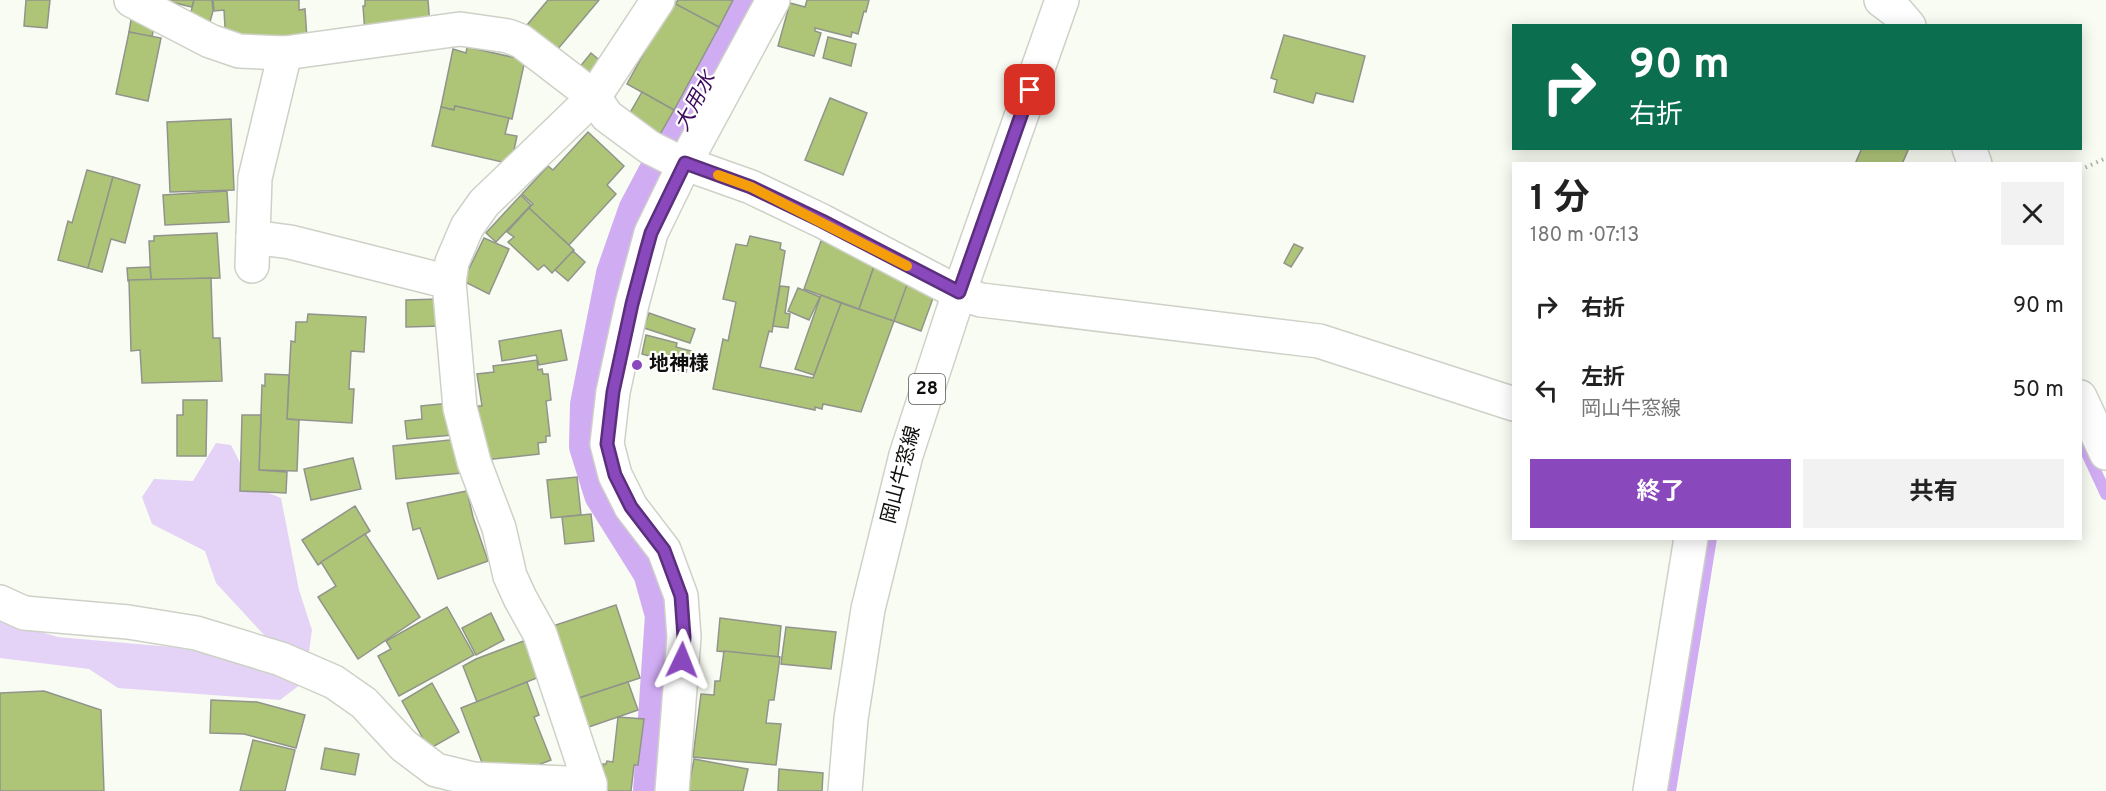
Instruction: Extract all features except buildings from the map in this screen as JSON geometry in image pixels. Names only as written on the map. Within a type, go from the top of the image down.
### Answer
[{"type":"street","points":[[131,0],[220,45],[239,51],[285,53],[460,29],[508,36],[521,41],[594,97],[607,116],[649,147],[761,192],[959,292],[981,300],[1319,341],[1512,403]]},
{"type":"street","points":[[0,602],[24,614],[128,622],[196,633],[281,659],[334,682],[364,703],[404,746],[436,770],[473,779],[590,788],[540,634],[510,576],[499,528],[474,462],[460,408],[449,282],[452,262],[467,227],[484,203],[594,97],[658,0]]},
{"type":"street","points":[[672,791],[684,637],[681,596],[664,550],[631,507],[615,475],[607,444],[615,381],[651,233],[685,163],[773,0]]},
{"type":"street","name":"岡山牛窓線","points":[[845,791],[851,719],[868,609],[906,455],[959,292],[1062,0]]},
{"type":"street","points":[[1881,0],[1898,12],[1907,24]]},
{"type":"street","points":[[285,53],[255,178],[253,252],[290,242],[449,282]]},
{"type":"street","points":[[2082,401],[2106,453]]},
{"type":"street","points":[[1650,791],[1691,540]]},
{"type":"path","points":[[2082,169],[2106,158]]},
{"type":"shaded area","points":[[216,443],[231,445],[252,486],[281,498],[299,590],[312,630],[305,681],[280,700],[118,688],[89,669],[0,658],[0,620],[58,637],[171,647],[241,659],[266,637],[216,583],[205,551],[152,524],[142,497],[154,479],[193,481]]},
{"type":"waterway","name":"大用水","points":[[653,791],[665,615],[653,572],[604,494],[589,446],[590,405],[616,274],[638,211],[750,0]]},
{"type":"waterway","points":[[2082,442],[2106,494]]},
{"type":"waterway","points":[[1670,791],[1711,540]]},
{"type":"slow traffic","points":[[718,175],[751,187],[822,221],[907,266]]},
{"type":"place","name":"地神様","points":[[637,365]]},
{"type":"route","points":[[682,660],[684,637],[681,596],[664,550],[631,507],[615,475],[607,444],[613,392],[646,251],[651,233],[685,163],[751,187],[959,292],[1030,90]]}]
